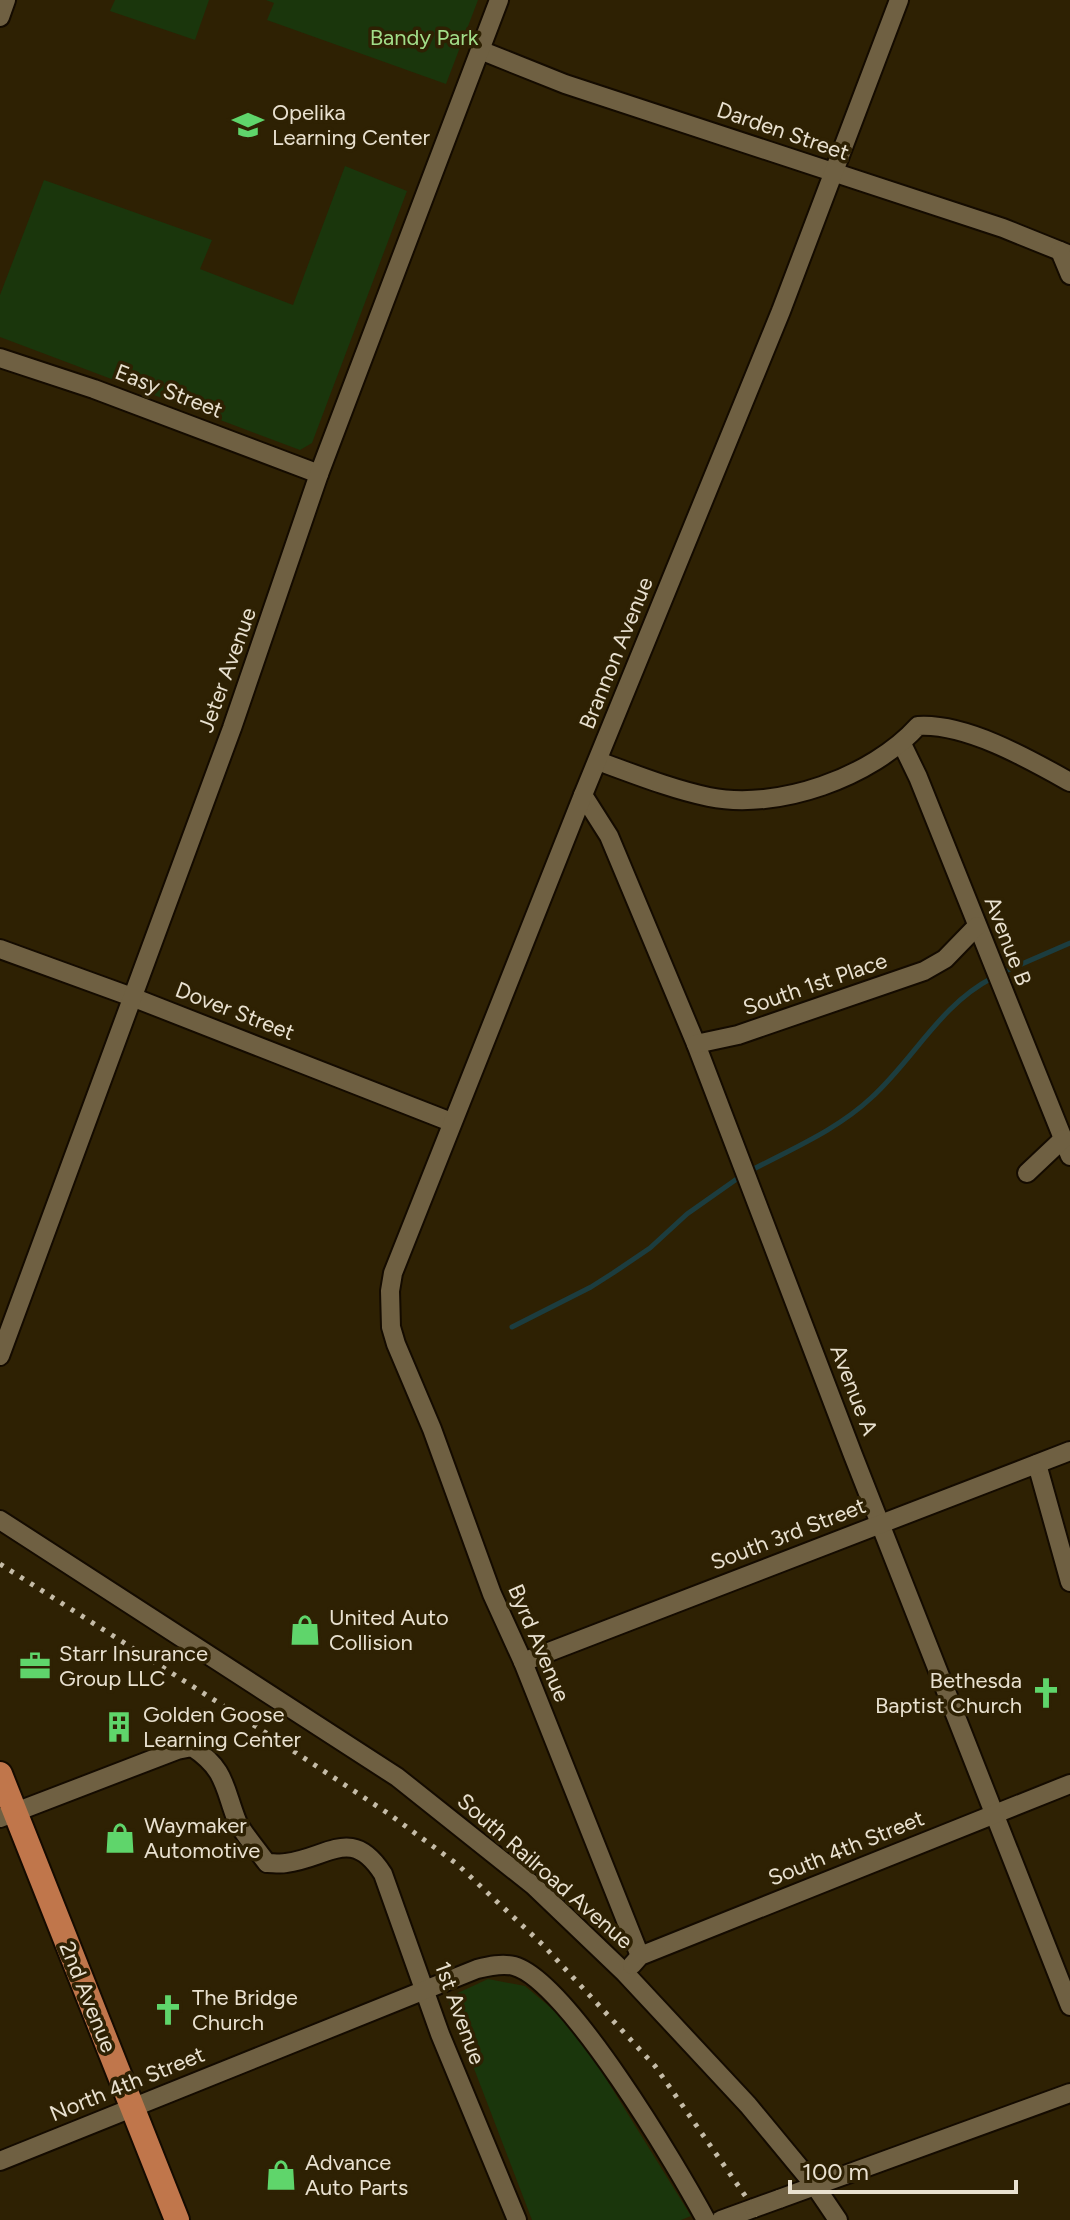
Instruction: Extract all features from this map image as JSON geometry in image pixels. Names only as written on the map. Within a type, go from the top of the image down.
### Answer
[{"type":"main road","name":"2nd Avenue","points":[[0,1774],[8,1814],[177,2220]]},
{"type":"street","points":[[0,17],[6,0]]},
{"type":"street","name":"Jeter Avenue","points":[[0,1356],[237,713],[319,474],[499,0]]},
{"type":"street","name":"Brannon Avenue","points":[[391,1327],[393,1273],[451,1122],[781,311],[899,0]]},
{"type":"street","name":"Darden Street","points":[[480,50],[565,84],[1003,228],[1065,253]]},
{"type":"street","points":[[1065,253],[1070,275]]},
{"type":"street","name":"Easy Street","points":[[2,366],[94,389],[319,474]]},
{"type":"street","points":[[598,761],[711,798],[747,800],[782,796],[817,787],[865,768],[902,744],[918,726],[936,725],[971,735],[1070,782]]},
{"type":"street","name":"Avenue B","points":[[902,744],[1065,1134]]},
{"type":"street","name":"Avenue A","points":[[583,795],[609,836],[696,1044],[1070,2006]]},
{"type":"street","name":"South 1st Place","points":[[945,959],[977,926]]},
{"type":"street","name":"Dover Street","points":[[0,949],[132,997],[451,1122]]},
{"type":"street","name":"South 1st Place","points":[[696,1044],[738,1035],[907,978],[945,959],[986,951]]},
{"type":"street","points":[[1027,1173],[1065,1134]]},
{"type":"street","name":"Byrd Avenue","points":[[391,1327],[492,1594],[523,1662],[640,1956]]},
{"type":"street","name":"South 3rd Street","points":[[523,1662],[1070,1451]]},
{"type":"street","points":[[1037,1464],[1070,1582]]},
{"type":"street","name":"South Railroad Avenue","points":[[0,1520],[397,1777],[534,1886],[625,1973],[748,2105],[815,2186],[838,2220]]},
{"type":"street","name":"1st Avenue","points":[[8,1814],[192,1747],[211,1759],[227,1790],[239,1826],[267,1863],[287,1863],[338,1847],[357,1848],[373,1858],[383,1874],[440,2034],[517,2220]]},
{"type":"street","name":"South 4th Street","points":[[640,1956],[1070,1784]]},
{"type":"street","points":[[625,1973],[640,1956]]},
{"type":"street","name":"North 4th Street","points":[[0,2161],[425,1990],[496,1965],[514,1966],[530,1974],[590,2037],[630,2095],[706,2220]]},
{"type":"street","points":[[721,2220],[1070,2093]]},
{"type":"green space","points":[[115,0],[209,0],[195,40],[110,11]]},
{"type":"green space","name":"Bandy Park","points":[[266,0],[478,0],[446,84],[267,20],[274,3]]},
{"type":"green space","points":[[345,166],[407,191],[312,443],[300,450],[0,337],[0,295],[44,180],[212,240],[200,269],[293,305]]},
{"type":"green space","points":[[488,1979],[525,1986],[574,2027],[691,2216],[681,2220],[532,2220],[447,1998]]},
{"type":"waterway","points":[[1001,973],[1070,943]]},
{"type":"waterway","points":[[750,1171],[813,1138],[858,1109],[886,1083],[957,1003],[992,978]]},
{"type":"waterway","points":[[512,1327],[613,1273],[650,1248],[687,1214],[741,1176]]},
{"type":"railway","points":[[0,1564],[263,1731],[389,1814],[457,1864],[543,1945],[655,2066],[762,2220]]},
{"type":"place","name":"Opelika Learning Center","points":[[248,125]]},
{"type":"place","name":"United Auto Collision","points":[[305,1630]]},
{"type":"place","name":"Starr Insurance Group LLC","points":[[35,1666]]},
{"type":"place","name":"Bethesda Baptist Church","points":[[1046,1693]]},
{"type":"place","name":"Golden Goose Learning Center","points":[[119,1727]]},
{"type":"place","name":"Waymaker Automotive","points":[[120,1838]]},
{"type":"place","name":"The Bridge Church","points":[[168,2010]]},
{"type":"place","name":"Advance Auto Parts","points":[[281,2175]]}]
